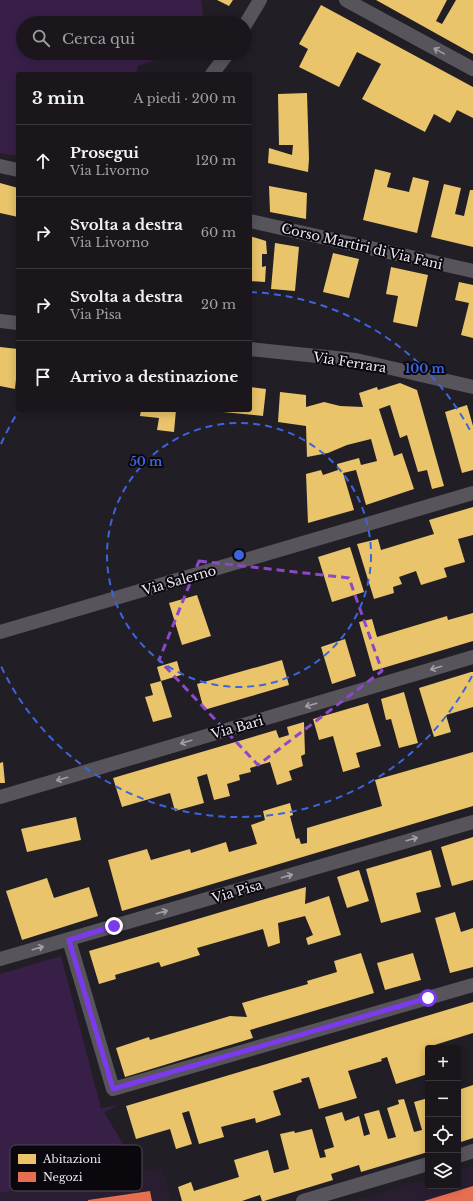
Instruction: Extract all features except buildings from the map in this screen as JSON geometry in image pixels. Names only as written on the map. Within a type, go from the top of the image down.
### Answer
[{"type":"street","points":[[250,16],[260,0]]},
{"type":"street","points":[[346,0],[473,69]]},
{"type":"street","points":[[214,72],[223,60]]},
{"type":"street","points":[[0,166],[16,170]]},
{"type":"street","name":"Corso Martiri di Via Fani","points":[[252,221],[473,271]]},
{"type":"street","points":[[0,321],[16,323]]},
{"type":"street","name":"Via Ferrara","points":[[252,349],[356,360],[473,387]]},
{"type":"street","name":"Via Salerno","points":[[0,632],[473,494]]},
{"type":"street","name":"Via Bari","points":[[0,797],[473,657]]},
{"type":"street","name":"Via Pisa","points":[[0,959],[473,822]]},
{"type":"street","points":[[69,940],[113,1089],[473,985]]},
{"type":"street","points":[[461,1155],[473,1151]]},
{"type":"street","points":[[303,1201],[425,1165]]},
{"type":"highlighted area","points":[[199,561],[349,578],[382,671],[258,765],[159,660]]},
{"type":"shaded area","points":[[0,0],[201,0],[203,16],[16,16],[16,60],[155,60],[138,66],[136,72],[16,72],[16,156],[0,153]]},
{"type":"shaded area","points":[[61,956],[101,1108],[119,1105],[104,1112],[124,1145],[10,1145],[10,1191],[13,1191],[0,1193],[0,974]]},
{"type":"shaded area","points":[[473,1166],[473,1201],[352,1201],[425,1180],[425,1189],[461,1189],[461,1169]]},
{"type":"shaded area","points":[[162,1168],[172,1201],[0,1201],[0,1193],[13,1191],[142,1191],[142,1171]]},
{"type":"route","points":[[114,926],[69,940],[113,1089],[428,998]]}]
